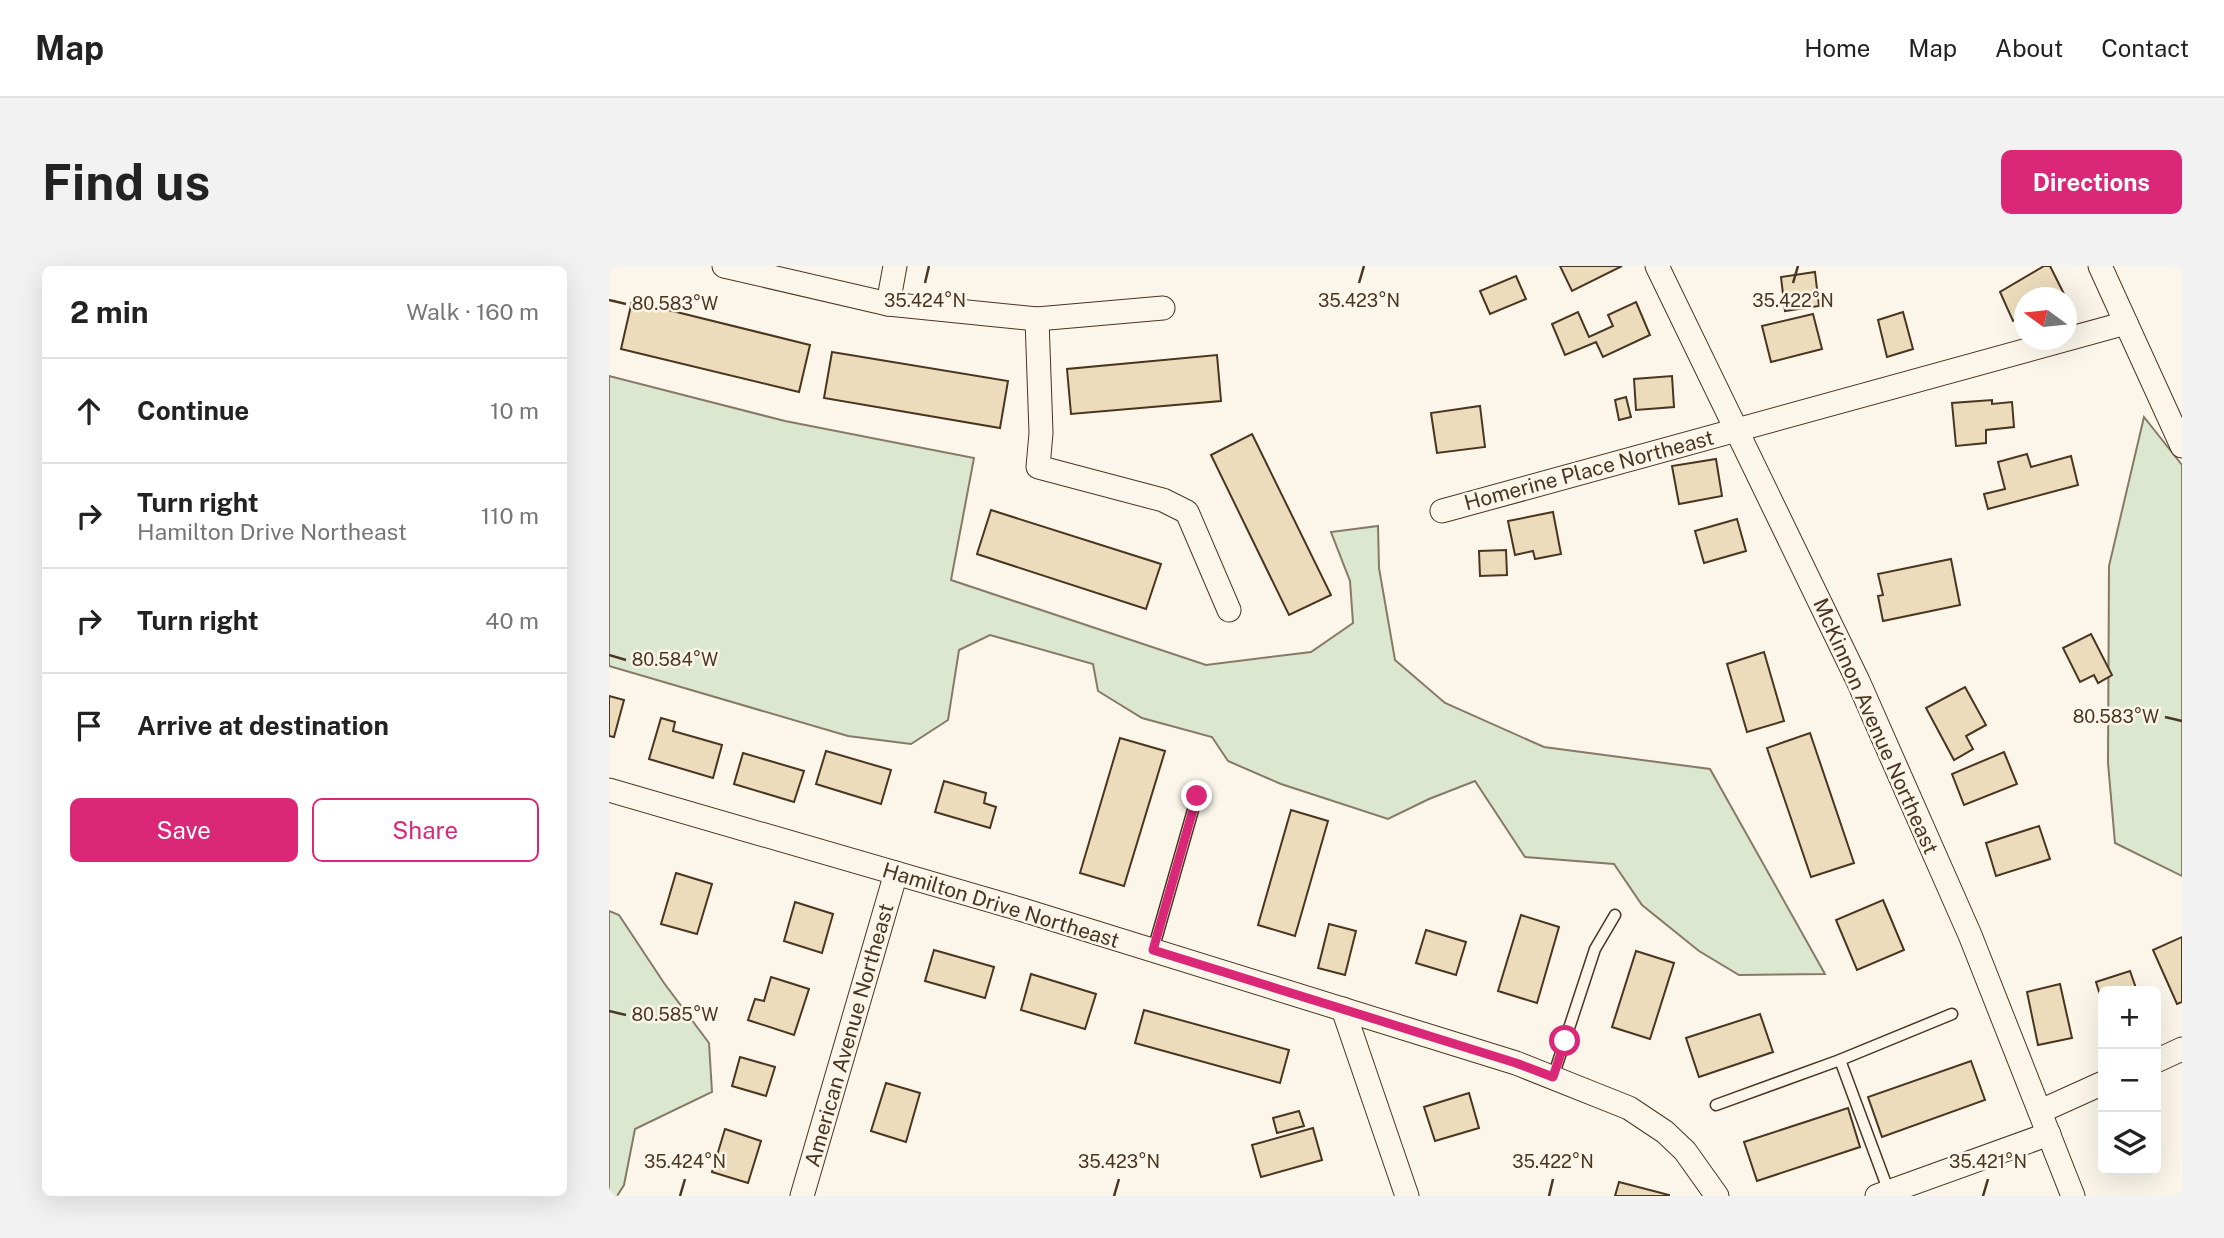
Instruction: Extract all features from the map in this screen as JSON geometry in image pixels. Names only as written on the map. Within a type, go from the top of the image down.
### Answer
[{"type":"street","points":[[724,266],[888,304],[1037,319],[1163,308]]},
{"type":"street","points":[[888,304],[895,266]]},
{"type":"street","name":"McKinnon Avenue Northeast","points":[[1657,266],[1858,681],[1970,935],[2073,1196]]},
{"type":"street","points":[[2100,266],[2182,446]]},
{"type":"street","points":[[1037,319],[1041,433],[1038,467],[1163,500],[1187,512],[1229,610]]},
{"type":"street","name":"Homerine Place Northeast","points":[[1442,511],[2126,323]]},
{"type":"street","name":"Hamilton Drive Northeast","points":[[609,790],[1153,950],[1516,1063],[1629,1108],[1665,1132],[1685,1151],[1717,1196]]},
{"type":"street","name":"American Avenue Northeast","points":[[802,1196],[896,873]]},
{"type":"street","points":[[1343,1009],[1407,1196]]},
{"type":"street","points":[[2161,1059],[2182,1049]]},
{"type":"street","points":[[2041,1111],[2098,1085]]},
{"type":"street","points":[[1883,1194],[2049,1134]]},
{"type":"lane","points":[[1153,950],[1197,796]]},
{"type":"lane","points":[[1553,1077],[1595,949],[1615,915]]},
{"type":"lane","points":[[1716,1105],[1840,1060],[1952,1014]]},
{"type":"lane","points":[[1840,1060],[1883,1194]]},
{"type":"green space","points":[[609,376],[785,421],[974,458],[951,580],[1206,665],[1311,652],[1353,623],[1350,581],[1331,532],[1378,526],[1379,568],[1395,660],[1445,703],[1544,747],[1710,769],[1825,974],[1739,975],[1699,951],[1642,905],[1614,864],[1525,857],[1475,781],[1388,819],[1281,784],[1228,761],[1212,737],[1142,718],[1098,691],[1093,664],[990,635],[959,650],[948,720],[911,744],[848,736],[609,666]]},
{"type":"green space","points":[[2144,417],[2182,465],[2182,876],[2115,843],[2108,763],[2109,566]]},
{"type":"green space","points":[[609,911],[619,915],[664,983],[709,1043],[712,1092],[635,1129],[624,1185],[617,1196],[609,1196]]},
{"type":"building","points":[[1560,266],[1622,266],[1572,291]]},
{"type":"building","points":[[2044,266],[2050,266],[2060,287],[2014,287],[2013,321],[2000,292]]},
{"type":"building","points":[[1815,272],[1819,306],[1785,311],[1781,277]]},
{"type":"building","points":[[1516,276],[1526,299],[1490,314],[1480,291]]},
{"type":"building","points":[[632,301],[810,345],[799,392],[621,349]]},
{"type":"building","points":[[1636,302],[1650,335],[1603,357],[1596,342],[1565,355],[1552,324],[1578,312],[1589,337],[1613,326],[1608,315]]},
{"type":"building","points":[[1903,312],[1913,349],[1887,357],[1878,320]]},
{"type":"building","points":[[1813,314],[1822,349],[1771,362],[1762,326]]},
{"type":"building","points":[[832,352],[1008,381],[1000,428],[824,398]]},
{"type":"building","points":[[1217,355],[1221,401],[1071,414],[1067,369]]},
{"type":"building","points":[[1672,376],[1674,407],[1636,410],[1634,379]]},
{"type":"building","points":[[1626,397],[1631,417],[1619,420],[1615,400]]},
{"type":"building","points":[[1992,400],[1992,404],[2012,402],[2014,427],[1986,430],[1986,443],[1956,446],[1952,403]]},
{"type":"building","points":[[1480,406],[1485,447],[1437,453],[1431,413]]},
{"type":"building","points":[[1252,434],[1331,595],[1289,615],[1211,455]]},
{"type":"building","points":[[2027,454],[2031,467],[2071,456],[2078,485],[1988,509],[1984,494],[2005,489],[1998,462]]},
{"type":"building","points":[[1716,459],[1722,496],[1679,504],[1672,466]]},
{"type":"building","points":[[991,510],[1161,564],[1146,609],[977,554]]},
{"type":"building","points":[[1553,512],[1561,554],[1535,559],[1533,551],[1515,555],[1508,521]]},
{"type":"building","points":[[1737,519],[1746,551],[1704,563],[1695,531]]},
{"type":"building","points":[[1506,550],[1507,575],[1480,576],[1479,551]]},
{"type":"building","points":[[1951,559],[1960,605],[1883,621],[1878,596],[1883,595],[1878,574]]},
{"type":"building","points":[[2091,634],[2112,675],[2098,683],[2094,675],[2080,682],[2063,648]]},
{"type":"building","points":[[1764,652],[1784,721],[1747,732],[1727,664]]},
{"type":"building","points":[[1965,687],[1986,725],[1966,736],[1973,749],[1954,760],[1926,708]]},
{"type":"building","points":[[609,696],[624,700],[614,737],[609,736]]},
{"type":"building","points":[[661,718],[675,722],[673,731],[722,745],[713,778],[649,759]]},
{"type":"building","points":[[1810,733],[1854,863],[1811,877],[1767,748]]},
{"type":"building","points":[[1120,738],[1165,751],[1124,886],[1080,873]]},
{"type":"building","points":[[826,751],[891,770],[881,804],[816,784]]},
{"type":"building","points":[[2004,752],[2017,784],[1964,805],[1952,774]]},
{"type":"building","points":[[743,753],[804,771],[794,802],[734,784]]},
{"type":"building","points":[[944,781],[986,793],[984,803],[996,807],[990,828],[935,812]]},
{"type":"building","points":[[1291,810],[1328,821],[1295,936],[1258,925]]},
{"type":"building","points":[[2039,826],[2050,859],[1996,876],[1986,843]]},
{"type":"building","points":[[676,873],[712,884],[697,934],[661,924]]},
{"type":"building","points":[[1883,900],[1904,950],[1857,970],[1836,920]]},
{"type":"building","points":[[795,902],[833,914],[822,953],[784,941]]},
{"type":"building","points":[[1521,915],[1559,927],[1537,1003],[1498,991]]},
{"type":"building","points":[[1329,924],[1356,931],[1345,975],[1318,968]]},
{"type":"building","points":[[1426,930],[1466,942],[1456,975],[1416,963]]},
{"type":"building","points":[[2182,937],[2182,1002],[2177,1004],[2153,950]]},
{"type":"building","points":[[934,950],[994,967],[985,998],[925,981]]},
{"type":"building","points":[[1636,951],[1674,963],[1650,1039],[1612,1027]]},
{"type":"building","points":[[2130,971],[2135,986],[2098,986],[2098,989],[2096,982]]},
{"type":"building","points":[[1031,974],[1096,994],[1085,1029],[1021,1010]]},
{"type":"building","points":[[771,977],[809,989],[794,1035],[748,1020],[755,999],[764,1001]]},
{"type":"building","points":[[2060,984],[2072,1038],[2038,1045],[2027,992]]},
{"type":"building","points":[[1144,1010],[1289,1050],[1280,1083],[1135,1043]]},
{"type":"building","points":[[1760,1014],[1773,1052],[1699,1077],[1686,1038]]},
{"type":"building","points":[[740,1057],[775,1067],[766,1096],[732,1086]]},
{"type":"building","points":[[1971,1061],[1985,1100],[1882,1137],[1868,1097]]},
{"type":"building","points":[[886,1083],[920,1093],[906,1142],[871,1131]]},
{"type":"building","points":[[1469,1093],[1479,1128],[1435,1141],[1424,1107]]},
{"type":"building","points":[[1848,1108],[1860,1147],[1757,1181],[1744,1142]]},
{"type":"building","points":[[1299,1111],[1304,1126],[1277,1133],[1273,1118]]},
{"type":"building","points":[[1313,1128],[1322,1160],[1261,1177],[1252,1145]]},
{"type":"building","points":[[725,1129],[761,1141],[748,1183],[712,1172]]},
{"type":"building","points":[[1619,1182],[1669,1195],[1669,1196],[1615,1196]]},
{"type":"route","points":[[1197,796],[1153,950],[1516,1063],[1553,1077],[1565,1041]]}]
